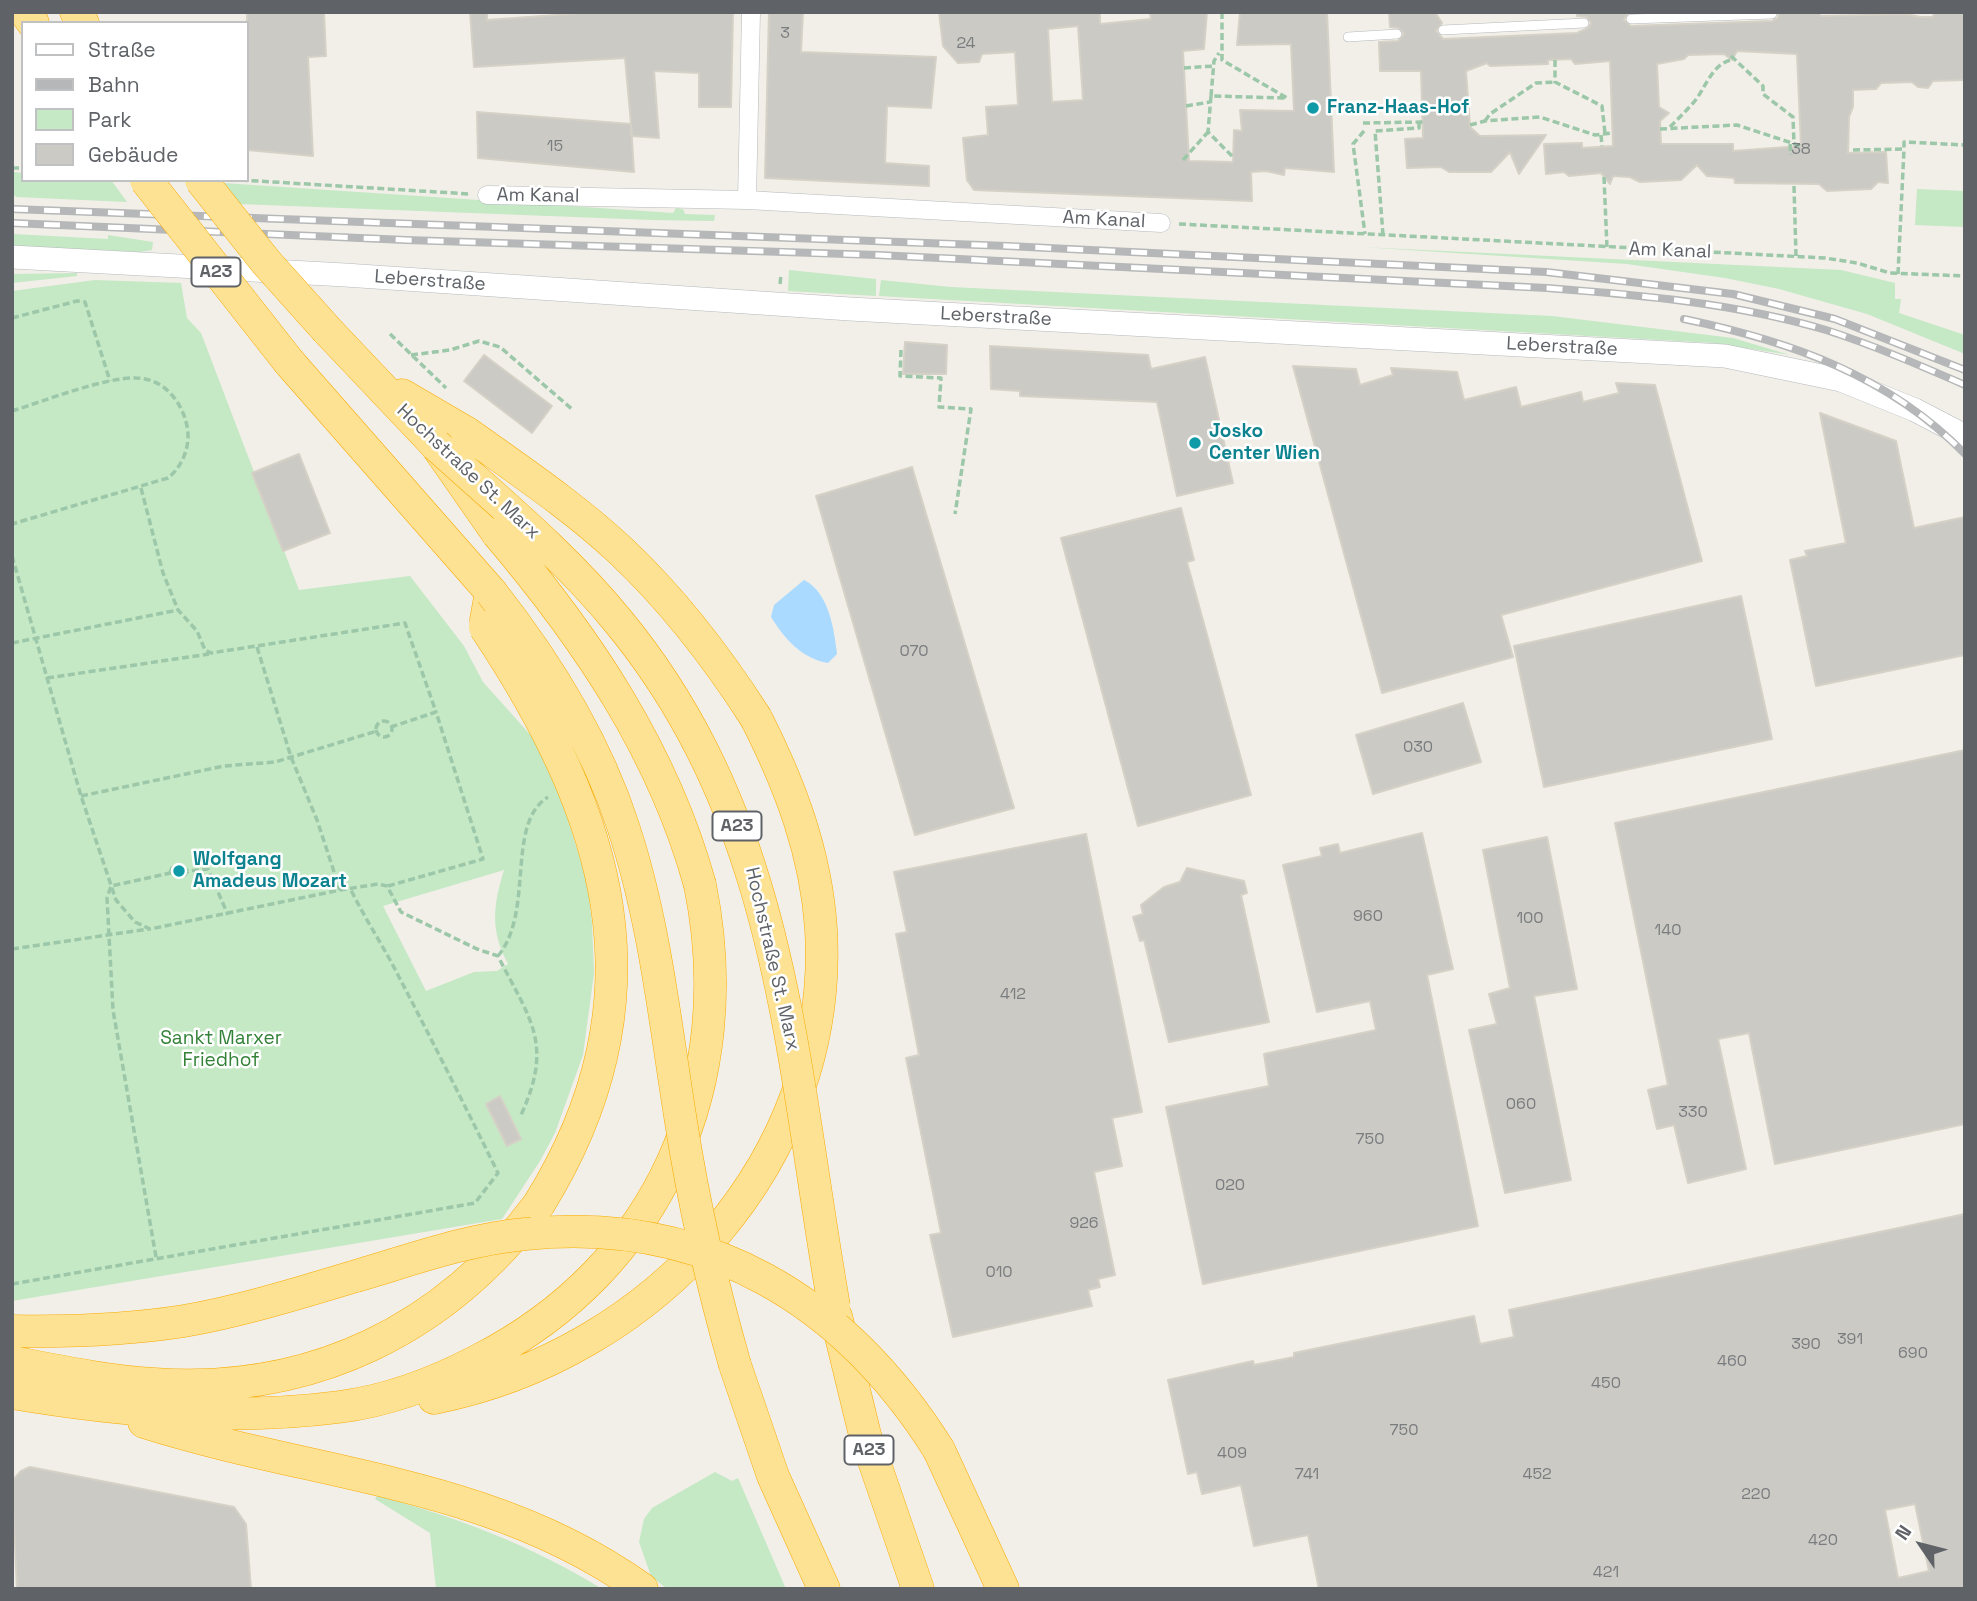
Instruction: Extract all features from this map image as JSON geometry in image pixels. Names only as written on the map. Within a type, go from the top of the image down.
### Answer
[{"type":"highway","name":"A23","points":[[148,182],[280,352],[491,592],[528,639],[570,707],[622,824],[647,910],[692,1192],[718,1305],[761,1444],[824,1589]]},
{"type":"highway","name":"Hochstraße St. Marx","points":[[203,182],[266,262],[368,375],[436,445],[545,544],[619,622],[678,706],[719,781],[751,865],[775,955],[794,1053],[829,1279],[851,1384],[881,1486],[918,1589]]},
{"type":"highway","points":[[368,375],[467,433],[545,488],[621,551],[685,617],[757,718],[796,803],[816,885],[821,930],[820,985],[807,1060],[793,1105],[759,1176],[715,1236],[689,1264],[663,1288],[597,1334],[559,1355],[477,1387],[435,1398],[369,1401]]},
{"type":"highway","points":[[12,1393],[99,1407],[218,1414],[339,1407],[369,1401],[442,1378],[519,1339],[562,1308],[597,1275],[629,1237],[668,1174],[685,1133],[708,1049],[712,963],[699,885],[679,820],[633,722],[597,664],[558,608],[498,534],[436,445]]},
{"type":"highway","points":[[12,1362],[102,1379],[155,1384],[264,1380],[317,1367],[367,1348],[402,1329],[458,1292],[493,1260],[539,1204],[562,1167],[583,1120],[601,1068],[610,1022],[613,972],[611,923],[591,833],[575,791],[536,709],[485,627],[491,592]]},
{"type":"highway","points":[[12,1331],[93,1330],[183,1321],[260,1304],[471,1244],[525,1234],[628,1234],[682,1246],[736,1264],[782,1288],[823,1316],[862,1349],[913,1409],[939,1450],[1003,1589]]},
{"type":"highway","points":[[99,1407],[210,1443],[410,1485],[504,1515],[556,1538],[642,1589]]},
{"type":"street","points":[[747,200],[751,12]]},
{"type":"street","name":"Am Kanal","points":[[487,195],[747,200],[1161,223]]},
{"type":"street","name":"Leberstraße","points":[[12,257],[345,275],[850,309],[1725,356],[1841,380],[1915,410],[1965,436]]},
{"type":"lane","points":[[1631,19],[1772,14]]},
{"type":"lane","points":[[1443,30],[1584,23]]},
{"type":"lane","points":[[1348,37],[1397,34]]},
{"type":"path","points":[[1211,96],[1287,98],[1222,60],[1222,12]]},
{"type":"path","points":[[1183,160],[1208,132],[1214,66],[1220,51]]},
{"type":"path","points":[[1668,129],[1696,100],[1703,85],[1731,58],[1763,86],[1763,94],[1793,117],[1791,155]]},
{"type":"path","points":[[1555,60],[1555,82]]},
{"type":"path","points":[[1184,68],[1214,66]]},
{"type":"path","points":[[1485,121],[1490,114],[1536,83],[1555,82],[1601,106],[1602,146]]},
{"type":"path","points":[[1186,106],[1210,102]]},
{"type":"path","points":[[1471,125],[1485,121],[1548,118],[1595,135],[1612,133]]},
{"type":"path","points":[[1363,123],[1421,122],[1419,128],[1375,131],[1383,235]]},
{"type":"path","points":[[1660,129],[1737,125],[1801,146]]},
{"type":"path","points":[[1364,131],[1353,144],[1365,234]]},
{"type":"path","points":[[1208,132],[1233,157]]},
{"type":"path","points":[[1898,274],[1904,142],[1965,145]]},
{"type":"path","points":[[1853,150],[1904,149]]},
{"type":"path","points":[[1604,177],[1607,248]]},
{"type":"path","name":"Am Kanal","points":[[248,180],[487,195]]},
{"type":"path","points":[[1794,186],[1796,256]]},
{"type":"path","name":"Am Kanal","points":[[1161,223],[1796,256],[1857,263],[1898,274],[1965,276]]},
{"type":"path","points":[[12,318],[76,301],[85,302],[110,382]]},
{"type":"path","points":[[390,334],[446,388]]},
{"type":"path","points":[[411,355],[450,350],[479,341],[500,347],[573,410]]},
{"type":"path","points":[[901,350],[900,376],[941,379],[939,407],[971,409],[955,514]]},
{"type":"path","points":[[12,411],[110,382],[138,377],[155,382],[170,393],[185,419],[187,444],[178,467],[168,478],[12,524]]},
{"type":"path","points":[[141,488],[163,573],[178,610],[197,631],[205,650],[211,653]]},
{"type":"path","points":[[12,556],[81,796],[111,886],[124,912],[150,929]]},
{"type":"path","points":[[12,643],[178,610]]},
{"type":"path","points":[[12,949],[228,915],[351,888],[378,884],[387,886],[483,859],[405,622],[47,678]]},
{"type":"path","points":[[257,647],[291,757],[317,820],[340,890]]},
{"type":"path","points":[[81,796],[224,766],[291,757],[377,732],[386,737],[391,727],[436,712]]},
{"type":"path","points":[[377,732],[377,726],[382,722],[391,727]]},
{"type":"path","points":[[170,873],[172,868],[181,865],[188,871]]},
{"type":"path","points":[[111,886],[170,873],[182,878],[188,871],[208,869],[228,915]]},
{"type":"path","points":[[111,886],[107,898],[107,935],[113,1010],[156,1257]]},
{"type":"path","points":[[387,886],[401,912],[477,949],[498,956],[538,1042],[538,1069],[521,1115]]},
{"type":"path","points":[[12,1284],[475,1203],[498,1173],[433,1040],[395,968],[372,932],[351,888]]},
{"type":"green space","points":[[12,172],[21,173],[21,182],[112,182],[127,202],[16,197],[12,193]]},
{"type":"green space","points":[[223,183],[673,213],[676,208],[683,209],[685,214],[715,215],[714,221],[652,220],[239,204]]},
{"type":"green space","points":[[1917,189],[1965,191],[1965,227],[1915,225]]},
{"type":"green space","points":[[13,234],[108,239],[108,235],[153,242],[152,250],[140,252],[12,246]]},
{"type":"green space","points":[[1361,247],[1841,270],[1895,283],[1895,299],[1901,299],[1899,313],[1965,335],[1965,354],[1867,314],[1779,289],[1725,278],[1627,264]]},
{"type":"green space","points":[[789,270],[876,279],[876,296],[788,291]]},
{"type":"green space","points":[[77,273],[77,276],[12,283],[12,274]]},
{"type":"green space","name":"Sankt Marxer Friedhof","points":[[95,280],[181,283],[187,318],[201,333],[299,590],[410,576],[464,646],[483,682],[535,740],[562,800],[587,882],[594,973],[583,1055],[555,1133],[502,1219],[12,1301],[12,291]],"holes":[[[504,870],[500,883],[496,929],[508,964],[497,971],[474,972],[426,991],[383,906]]]},
{"type":"green space","points":[[881,280],[951,287],[1552,316],[1733,338],[1790,355],[1713,343],[879,296]]},
{"type":"green space","points":[[715,1472],[732,1481],[738,1478],[786,1589],[667,1589],[651,1576],[639,1542],[644,1519],[652,1508]]},
{"type":"green space","points":[[377,1496],[493,1534],[549,1559],[602,1589],[436,1589],[430,1533],[375,1499]]},
{"type":"water","points":[[804,580],[819,593],[829,612],[837,654],[828,663],[802,652],[771,617],[774,605]]},
{"type":"building","points":[[247,12],[324,12],[326,56],[308,57],[313,156],[248,150]]},
{"type":"building","points":[[470,12],[487,12],[487,20],[597,12],[733,12],[731,107],[699,107],[699,73],[654,71],[659,138],[632,136],[631,125],[634,172],[478,158],[477,112],[631,124],[625,58],[474,67]]},
{"type":"building","points":[[769,12],[803,12],[801,52],[936,57],[931,108],[887,106],[885,163],[929,166],[929,186],[765,178]]},
{"type":"building","points":[[939,12],[1100,12],[1100,24],[1151,19],[1150,12],[1207,12],[1204,49],[1183,51],[1189,161],[1233,162],[1234,130],[1242,131],[1240,110],[1294,111],[1291,44],[1237,45],[1240,12],[1327,12],[1334,172],[1285,168],[1284,175],[1266,171],[1251,172],[1252,201],[974,190],[967,180],[963,138],[988,135],[986,107],[1018,105],[1015,52],[982,54],[979,62],[958,63],[943,46]],"holes":[[[1078,26],[1083,100],[1052,102],[1048,29]]]},
{"type":"building","points":[[1389,12],[1435,12],[1442,23],[1436,31],[1443,39],[1577,33],[1588,28],[1591,23],[1587,17],[1577,16],[1577,12],[1628,12],[1624,20],[1631,26],[1772,21],[1778,18],[1779,12],[1820,12],[1820,16],[1907,14],[1932,17],[1936,12],[1965,12],[1965,80],[1933,81],[1928,88],[1918,87],[1912,82],[1881,83],[1876,89],[1853,90],[1848,153],[1886,152],[1888,183],[1878,182],[1871,189],[1827,191],[1819,184],[1735,183],[1734,178],[1707,176],[1697,165],[1681,180],[1640,182],[1630,177],[1613,176],[1610,184],[1601,173],[1569,176],[1564,172],[1546,174],[1544,144],[1582,143],[1582,148],[1613,146],[1610,61],[1575,64],[1571,59],[1548,60],[1548,64],[1490,66],[1487,63],[1466,71],[1470,127],[1480,136],[1546,135],[1519,174],[1510,152],[1491,172],[1449,172],[1441,167],[1407,168],[1405,139],[1423,138],[1421,71],[1380,71],[1379,42],[1398,41],[1404,34],[1399,28],[1390,27]],"holes":[[[1737,51],[1797,54],[1801,146],[1733,151],[1733,144],[1661,144],[1660,121],[1669,113],[1659,107],[1657,64],[1684,59],[1688,55],[1724,54],[1732,60]]]},
{"type":"building","points":[[905,342],[947,345],[946,374],[903,374]]},
{"type":"building","points":[[990,346],[1148,355],[1151,369],[1205,357],[1233,483],[1177,496],[1157,402],[1020,396],[1020,391],[991,389]]},
{"type":"building","points":[[484,355],[552,406],[532,433],[464,381]]},
{"type":"building","points":[[1293,366],[1356,369],[1360,385],[1393,375],[1391,368],[1457,372],[1464,400],[1516,387],[1521,407],[1581,392],[1583,402],[1619,393],[1616,383],[1655,385],[1702,561],[1501,615],[1513,657],[1382,693]]},
{"type":"building","points":[[1820,413],[1896,441],[1914,528],[1965,517],[1965,655],[1816,686],[1790,560],[1807,556],[1805,551],[1846,543]]},
{"type":"building","points":[[299,454],[330,533],[283,551],[252,473]]},
{"type":"building","points":[[912,467],[1014,808],[915,835],[816,496]]},
{"type":"building","points":[[1181,508],[1194,560],[1187,562],[1251,795],[1138,826],[1061,538]]},
{"type":"building","points":[[1741,596],[1772,739],[1544,787],[1514,646]]},
{"type":"building","points":[[1463,703],[1481,762],[1373,794],[1356,735]]},
{"type":"building","points":[[1965,750],[1965,1124],[1775,1164],[1749,1033],[1718,1039],[1746,1169],[1688,1183],[1674,1125],[1657,1129],[1648,1090],[1668,1085],[1615,823]]},
{"type":"building","points":[[1422,833],[1453,969],[1427,975],[1478,1226],[1203,1284],[1166,1107],[1269,1086],[1264,1054],[1376,1030],[1370,1001],[1317,1012],[1283,865],[1322,856],[1320,848],[1338,844],[1340,853]]},
{"type":"building","points":[[1086,834],[1142,1112],[1112,1118],[1122,1166],[1094,1172],[1115,1275],[1098,1279],[1100,1287],[1088,1290],[1092,1306],[953,1337],[930,1235],[941,1233],[906,1058],[919,1055],[896,934],[907,932],[894,872]]},
{"type":"building","points":[[1547,837],[1577,989],[1534,996],[1571,1180],[1505,1193],[1469,1030],[1497,1024],[1489,994],[1510,988],[1483,850]]},
{"type":"building","points":[[1187,868],[1244,881],[1247,893],[1241,895],[1269,1022],[1169,1042],[1144,940],[1140,941],[1133,917],[1143,914],[1141,905],[1164,887],[1180,882]]},
{"type":"building","points":[[500,1096],[521,1139],[507,1146],[486,1104]]},
{"type":"building","points":[[1965,1214],[1965,1589],[1319,1589],[1308,1535],[1254,1546],[1241,1485],[1202,1494],[1197,1472],[1188,1474],[1168,1380],[1253,1361],[1254,1365],[1294,1357],[1294,1353],[1474,1316],[1480,1344],[1514,1337],[1509,1310]],"holes":[[[1915,1504],[1929,1571],[1898,1578],[1885,1510]]]},
{"type":"building","points":[[30,1467],[234,1507],[246,1524],[251,1589],[17,1589],[12,1481],[21,1471]]},
{"type":"railway","points":[[12,209],[1007,246],[1546,272],[1733,294],[1835,319],[1965,370]]},
{"type":"railway","points":[[12,223],[406,240],[878,255],[1547,288],[1652,297],[1792,321],[1861,342],[1965,385]]},
{"type":"railway","points":[[1684,319],[1761,338],[1835,365],[1870,382],[1903,403],[1935,426],[1965,454]]},
{"type":"place","name":"Franz-Haas-Hof","points":[[1313,108]]},
{"type":"place","name":"Josko Center Wien","points":[[1195,443]]},
{"type":"place","name":"Wolfgang Amadeus Mozart","points":[[179,871]]}]
